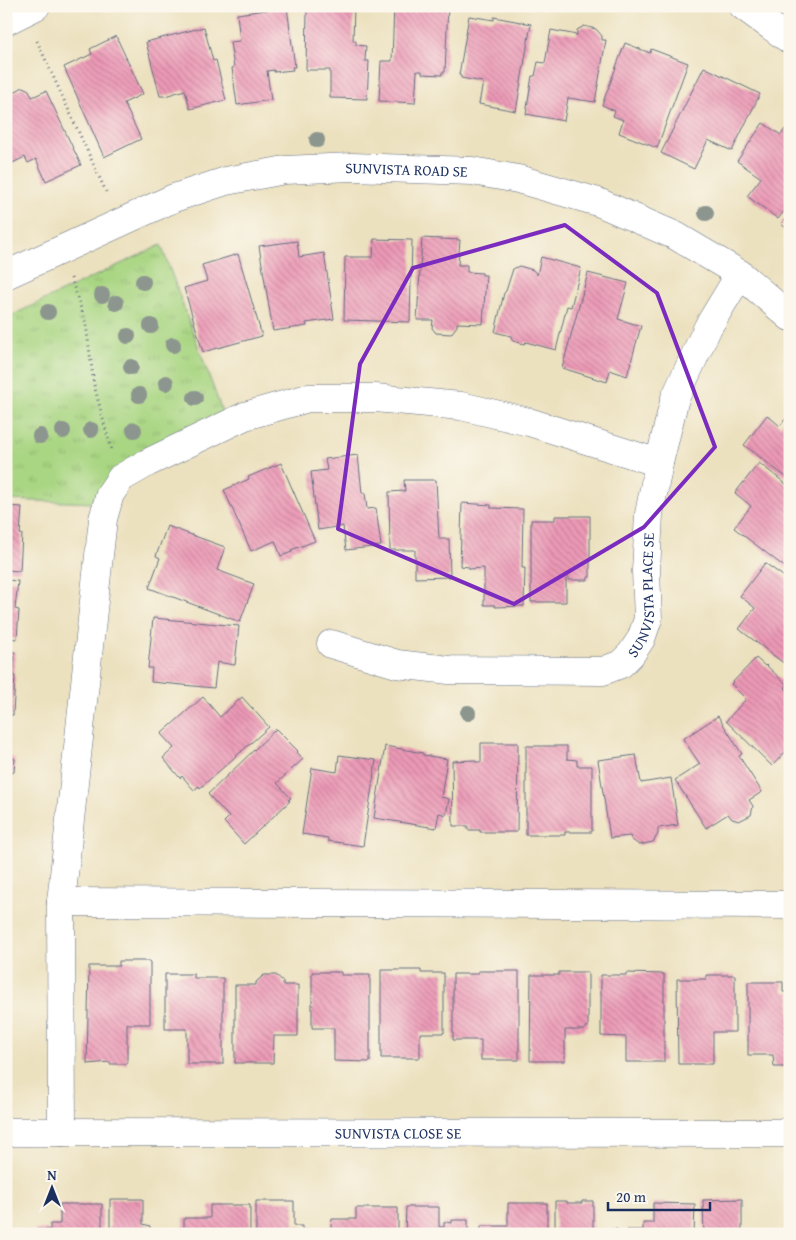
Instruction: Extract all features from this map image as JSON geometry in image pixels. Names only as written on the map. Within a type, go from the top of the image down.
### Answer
[{"type":"street","points":[[743,6],[790,40]]},
{"type":"street","name":"SUNVISTA ROAD SE","points":[[6,275],[174,198],[226,181],[285,170],[352,167],[472,171],[518,179],[598,202],[676,236],[740,274],[790,317]]},
{"type":"street","name":"SUNVISTA PLACE SE","points":[[331,644],[397,664],[449,670],[603,671],[621,664],[631,654],[641,639],[648,619],[646,571],[649,514],[659,462],[675,398],[708,327],[740,274]]},
{"type":"street","points":[[62,1132],[62,902],[103,519],[110,494],[122,478],[147,463],[245,416],[308,398],[375,398],[461,406],[528,422],[659,462]]},
{"type":"street","points":[[62,902],[790,905]]},
{"type":"street","name":"SUNVISTA CLOSE SE","points":[[6,1132],[790,1133]]},
{"type":"path","points":[[22,13],[119,222]]},
{"type":"path","points":[[62,249],[86,324],[94,385],[108,442],[122,478]]},
{"type":"highlighted area","points":[[565,225],[657,293],[715,447],[644,527],[514,604],[338,529],[360,364],[413,268]]},
{"type":"green space","points":[[161,245],[223,414],[95,503],[6,500],[6,318]]},
{"type":"building","points":[[323,6],[354,6],[353,41],[356,41],[356,45],[366,46],[365,61],[369,61],[367,99],[330,98],[330,70],[306,70],[307,10],[323,11]]},
{"type":"building","points":[[394,6],[448,6],[445,72],[442,72],[442,75],[422,74],[422,71],[417,71],[415,103],[379,101],[381,61],[392,61]]},
{"type":"building","points":[[287,7],[295,67],[292,67],[293,70],[267,71],[271,100],[237,105],[230,42],[240,41],[237,14]]},
{"type":"building","points":[[469,16],[494,20],[494,17],[531,24],[516,111],[479,104],[483,82],[461,78],[459,75]]},
{"type":"building","points":[[584,26],[596,29],[602,36],[602,40],[606,40],[595,102],[568,98],[564,121],[526,114],[532,76],[535,76],[538,62],[545,63],[551,30],[577,35],[577,30]]},
{"type":"building","points":[[204,27],[213,61],[216,60],[226,100],[190,109],[185,90],[160,96],[146,42]]},
{"type":"building","points":[[116,36],[143,94],[124,103],[141,139],[104,157],[64,67],[92,54],[90,49]]},
{"type":"building","points":[[625,43],[650,53],[651,49],[688,63],[657,148],[619,133],[623,120],[613,116],[615,111],[602,105]]},
{"type":"building","points":[[704,67],[760,94],[732,151],[708,140],[694,169],[661,153]]},
{"type":"building","points":[[23,87],[29,90],[32,97],[46,91],[81,165],[46,181],[36,159],[28,163],[25,157],[8,165],[6,108],[10,107],[7,100],[9,95]]},
{"type":"building","points":[[763,123],[781,135],[785,129],[790,132],[790,204],[778,219],[747,196],[761,178],[737,161]]},
{"type":"building","points":[[790,212],[790,231],[781,224]]},
{"type":"building","points":[[422,238],[460,240],[458,265],[467,265],[467,272],[486,275],[483,324],[457,323],[451,334],[436,333],[432,328],[433,320],[417,320]]},
{"type":"building","points":[[374,239],[412,240],[410,322],[344,320],[345,257],[373,257]]},
{"type":"building","points":[[297,241],[299,257],[324,253],[334,319],[306,323],[307,326],[273,331],[259,246]]},
{"type":"building","points":[[238,254],[262,336],[203,352],[184,288],[207,281],[202,265]]},
{"type":"building","points":[[541,257],[581,268],[571,307],[567,306],[556,350],[526,342],[524,344],[513,341],[511,336],[495,332],[504,293],[513,269],[519,266],[533,270],[537,275]]},
{"type":"building","points":[[588,273],[628,283],[618,319],[641,326],[627,376],[610,370],[607,382],[562,368]]},
{"type":"building","points":[[790,413],[790,480],[744,445],[767,415],[780,426]]},
{"type":"building","points":[[358,455],[362,493],[365,493],[367,509],[376,508],[381,546],[346,550],[343,526],[318,530],[311,472],[327,470],[325,459]]},
{"type":"building","points":[[281,463],[315,541],[281,556],[275,541],[251,551],[224,490]]},
{"type":"building","points":[[759,463],[790,487],[790,564],[786,568],[734,528],[751,506],[735,493]]},
{"type":"building","points":[[404,480],[436,480],[439,539],[449,539],[450,577],[415,578],[415,550],[390,550],[389,492],[405,491]]},
{"type":"building","points":[[462,503],[491,505],[491,508],[523,509],[522,568],[525,568],[524,606],[495,607],[495,605],[484,605],[484,568],[469,569],[469,567],[460,566]]},
{"type":"building","points":[[6,506],[22,507],[20,571],[6,570]]},
{"type":"building","points":[[555,516],[590,516],[590,577],[588,577],[588,580],[569,580],[569,577],[566,577],[566,602],[531,602],[531,520],[555,520]]},
{"type":"building","points":[[167,526],[225,547],[217,570],[254,584],[240,622],[149,588],[160,558],[156,556]]},
{"type":"building","points":[[765,563],[790,581],[790,668],[739,629],[755,608],[740,596]]},
{"type":"building","points":[[6,580],[18,581],[15,609],[19,610],[17,639],[6,638]]},
{"type":"building","points":[[153,618],[239,626],[235,665],[217,662],[214,688],[151,682],[152,668],[148,668]]},
{"type":"building","points":[[6,651],[15,652],[13,715],[6,715]]},
{"type":"building","points":[[756,658],[787,685],[785,688],[790,693],[790,747],[772,766],[726,721],[746,699],[731,684]]},
{"type":"building","points":[[203,697],[220,717],[242,697],[269,727],[200,788],[199,786],[194,790],[182,776],[180,778],[163,758],[174,748],[161,734]]},
{"type":"building","points":[[718,716],[742,754],[739,756],[762,792],[749,800],[753,806],[751,815],[739,821],[732,819],[728,814],[706,828],[675,780],[700,764],[683,739]]},
{"type":"building","points":[[276,729],[298,751],[303,759],[277,783],[291,798],[288,800],[290,801],[244,844],[224,822],[229,817],[208,794]]},
{"type":"building","points":[[481,743],[518,743],[517,832],[480,832],[480,830],[468,830],[468,826],[453,826],[452,761],[475,760],[475,762],[481,762]]},
{"type":"building","points":[[385,746],[447,759],[441,797],[449,799],[446,815],[439,813],[436,828],[374,818]]},
{"type":"building","points":[[526,746],[567,746],[567,759],[577,760],[577,766],[592,766],[592,832],[565,832],[565,835],[526,835]]},
{"type":"building","points":[[6,754],[15,759],[14,772],[6,775]]},
{"type":"building","points":[[339,755],[376,760],[363,846],[328,841],[328,838],[302,834],[312,768],[337,772]]},
{"type":"building","points":[[636,755],[641,783],[671,778],[678,825],[658,828],[658,834],[653,842],[639,845],[630,836],[610,838],[598,760]]},
{"type":"building","points":[[119,961],[150,961],[150,1024],[127,1023],[127,1064],[110,1064],[110,1062],[87,1064],[89,966],[119,966]]},
{"type":"building","points":[[381,970],[421,970],[421,973],[444,973],[444,1033],[420,1033],[420,1058],[381,1058]]},
{"type":"building","points":[[478,971],[519,971],[519,1060],[481,1060],[481,1040],[453,1040],[453,974],[478,974]]},
{"type":"building","points":[[312,972],[370,975],[370,1062],[334,1061],[334,1028],[312,1028]]},
{"type":"building","points":[[559,972],[588,972],[588,1027],[585,1027],[585,1030],[565,1030],[565,1061],[530,1061],[531,975],[559,975]]},
{"type":"building","points":[[626,973],[664,974],[664,1062],[626,1062],[626,1037],[601,1036],[601,975],[626,975]]},
{"type":"building","points":[[165,974],[194,974],[194,978],[223,978],[223,1064],[187,1064],[187,1029],[165,1029]]},
{"type":"building","points":[[264,975],[276,975],[283,981],[283,985],[298,985],[298,1036],[274,1036],[273,1063],[235,1063],[235,985],[256,985],[256,982]]},
{"type":"building","points":[[706,975],[735,975],[735,1032],[713,1032],[713,1064],[678,1064],[677,979],[706,979]]},
{"type":"building","points":[[748,982],[783,982],[783,992],[790,992],[790,1067],[774,1067],[773,1055],[748,1055]]},
{"type":"building","points":[[110,1199],[143,1199],[143,1224],[150,1226],[150,1234],[110,1234]]},
{"type":"building","points":[[742,1199],[742,1231],[762,1231],[762,1234],[704,1234],[703,1200]]},
{"type":"building","points":[[256,1201],[294,1201],[294,1226],[302,1226],[302,1230],[322,1230],[322,1234],[256,1234]]},
{"type":"building","points":[[555,1201],[582,1203],[582,1201],[593,1201],[593,1229],[600,1229],[600,1231],[617,1229],[617,1234],[555,1234]]},
{"type":"building","points":[[508,1203],[547,1203],[547,1234],[481,1234],[481,1226],[508,1226]]},
{"type":"building","points":[[653,1203],[695,1204],[694,1234],[627,1234],[627,1230],[643,1230],[643,1223],[653,1223]]},
{"type":"building","points":[[60,1204],[102,1204],[102,1234],[35,1234],[35,1230],[50,1230],[50,1224],[60,1224]]},
{"type":"building","points":[[210,1205],[250,1205],[250,1234],[184,1234],[184,1218],[210,1218]]},
{"type":"building","points":[[406,1207],[439,1207],[439,1227],[444,1227],[444,1222],[452,1223],[452,1220],[468,1220],[468,1234],[405,1234]]},
{"type":"building","points":[[356,1208],[398,1208],[398,1234],[330,1234],[332,1219],[356,1219]]}]
